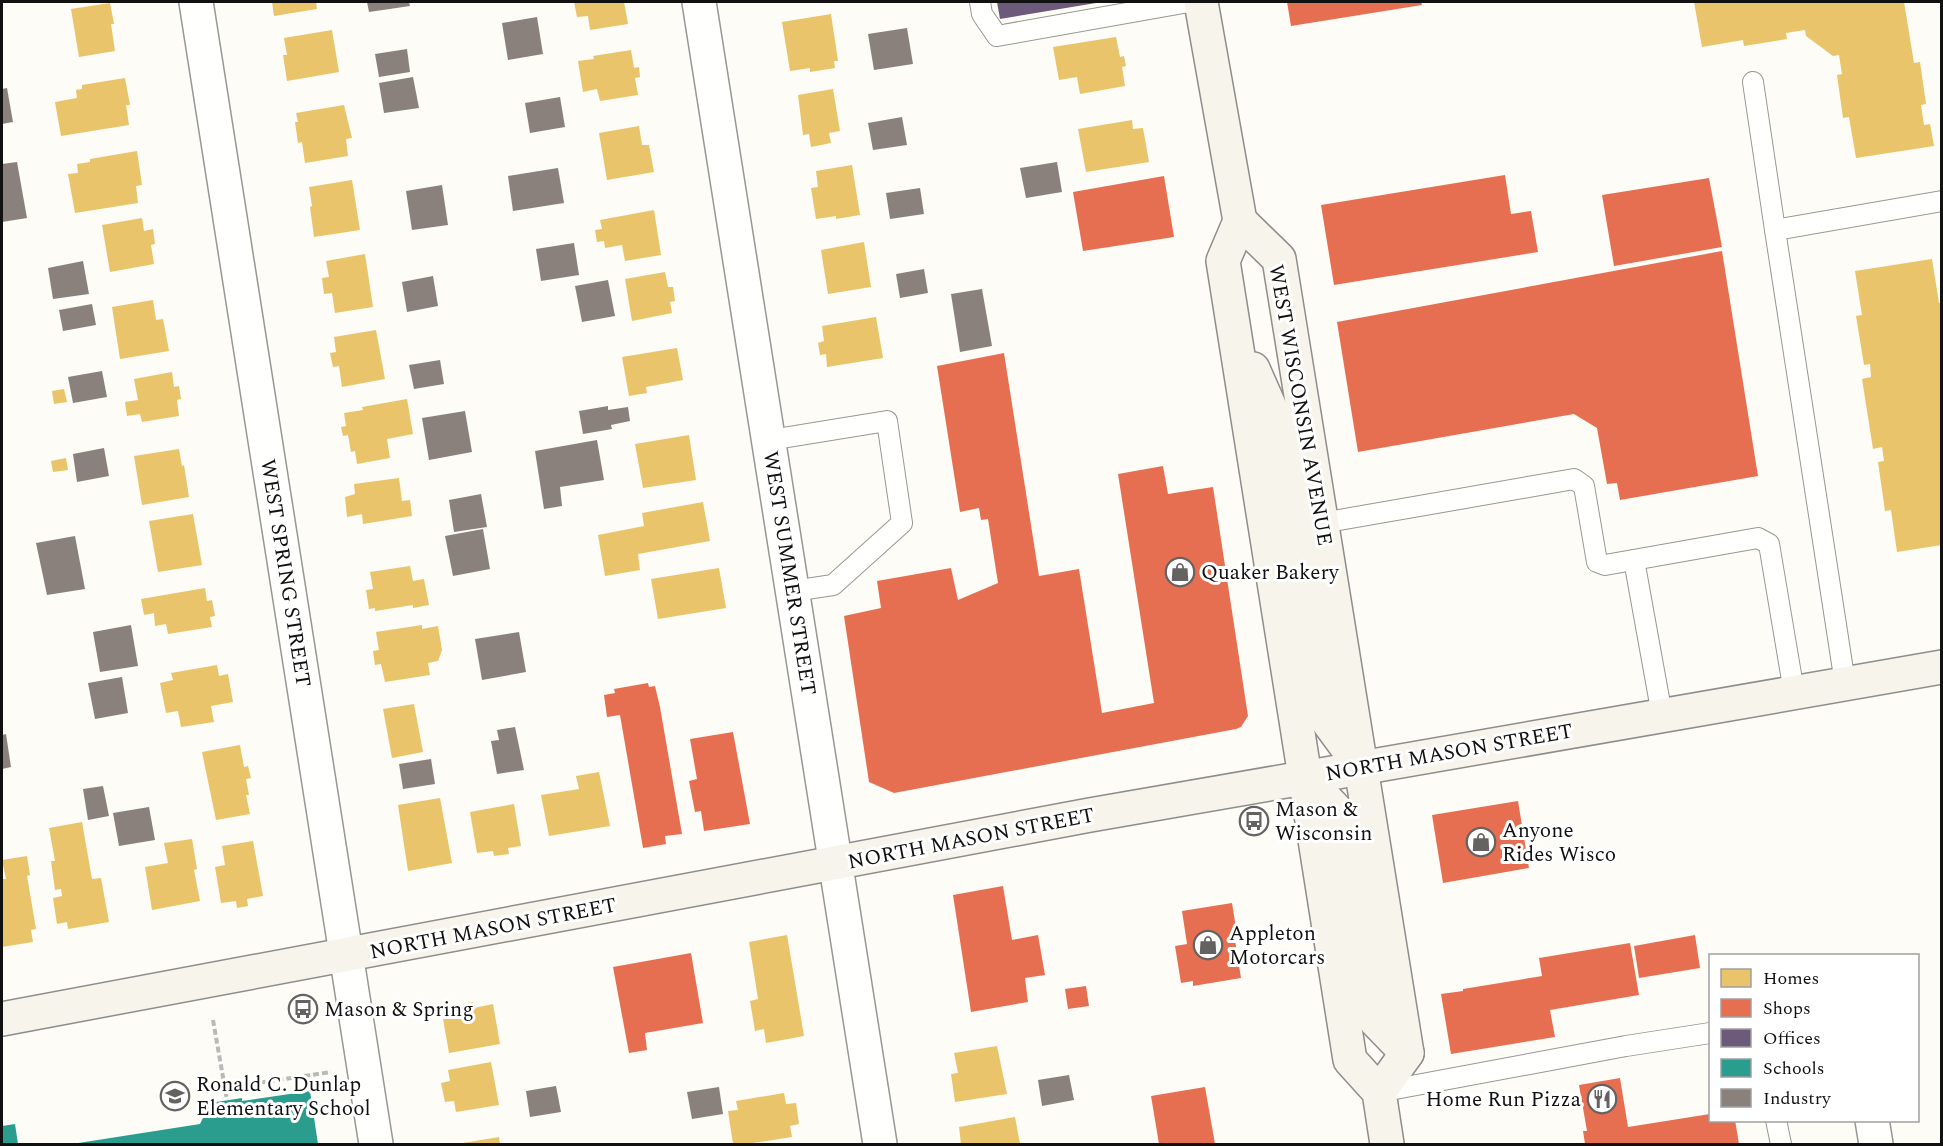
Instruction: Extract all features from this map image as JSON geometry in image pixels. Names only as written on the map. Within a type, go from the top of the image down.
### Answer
[{"type":"main road","points":[[1201,2],[1240,221],[1223,261],[1350,1060],[1379,1092],[1387,1144]]},
{"type":"main road","name":"WEST WISCONSIN AVENUE","points":[[1240,221],[1279,259],[1407,1053]]},
{"type":"main road","points":[[1235,332],[1272,412],[1324,706],[1329,723],[1361,768]]},
{"type":"main road","name":"NORTH MASON STREET","points":[[2,1019],[1090,815],[1941,667]]},
{"type":"main road","points":[[1305,777],[1337,812],[1344,835],[1375,1020],[1407,1053],[1379,1092]]},
{"type":"street","name":"WEST SPRING STREET","points":[[196,2],[376,1144]]},
{"type":"street","name":"WEST SUMMER STREET","points":[[699,2],[880,1144]]},
{"type":"street","points":[[1872,1122],[1875,1144]]},
{"type":"lane","points":[[981,8],[997,36],[1189,2]]},
{"type":"lane","points":[[1753,82],[1845,684]]},
{"type":"lane","points":[[1775,230],[1941,201]]},
{"type":"lane","points":[[770,440],[887,421],[902,523],[833,585],[793,591]]},
{"type":"lane","points":[[1322,523],[1574,479],[1584,486],[1597,562],[1605,565],[1758,538],[1769,544],[1794,692]]},
{"type":"lane","points":[[1634,560],[1662,715]]},
{"type":"lane","points":[[1379,1092],[1615,1048],[1709,1033]]},
{"type":"lane","points":[[1776,1122],[1781,1144]]},
{"type":"path","points":[[213,1020],[227,1101]]},
{"type":"path","points":[[225,1088],[363,1068]]},
{"type":"building: Homes","points":[[272,2],[316,2],[317,9],[274,16]]},
{"type":"building: Homes","points":[[574,2],[624,2],[628,24],[590,30],[588,16],[577,17]]},
{"type":"building: Homes","points":[[1694,2],[1904,2],[1914,63],[1920,62],[1926,104],[1921,105],[1924,125],[1930,124],[1934,146],[1856,158],[1849,117],[1843,118],[1837,75],[1842,74],[1839,55],[1833,56],[1806,36],[1805,30],[1786,33],[1787,39],[1744,46],[1743,40],[1702,47]]},
{"type":"building: Homes","points":[[110,3],[114,24],[111,24],[115,51],[79,57],[71,9]]},
{"type":"building: Homes","points":[[831,14],[838,61],[834,61],[835,68],[810,72],[810,68],[790,71],[782,22]]},
{"type":"building: Homes","points":[[332,30],[339,72],[287,81],[283,55],[287,55],[284,38]]},
{"type":"building: Homes","points":[[1116,37],[1120,57],[1124,56],[1126,66],[1122,67],[1125,86],[1080,94],[1077,77],[1059,80],[1053,47]]},
{"type":"building: Homes","points":[[631,50],[634,68],[639,67],[640,77],[635,78],[638,95],[600,101],[597,89],[583,92],[578,61],[594,59],[593,56]]},
{"type":"building: Homes","points":[[125,78],[130,105],[126,105],[129,125],[61,136],[55,102],[77,98],[76,90],[82,89],[82,85]]},
{"type":"building: Homes","points":[[833,89],[840,131],[829,133],[831,143],[811,147],[809,134],[803,135],[798,95]]},
{"type":"building: Homes","points":[[344,105],[352,138],[346,139],[348,156],[305,163],[302,142],[298,143],[296,113]]},
{"type":"building: Homes","points":[[1132,120],[1133,129],[1143,128],[1149,162],[1086,172],[1078,129]]},
{"type":"building: Homes","points":[[639,126],[642,145],[649,145],[654,172],[607,180],[599,133]]},
{"type":"building: Homes","points":[[137,151],[142,185],[136,186],[138,203],[75,213],[68,174],[78,173],[77,164],[90,162],[90,159]]},
{"type":"building: Homes","points":[[852,165],[860,215],[836,219],[836,216],[816,219],[811,188],[818,187],[816,171]]},
{"type":"building: Homes","points":[[352,180],[360,230],[314,237],[309,187]]},
{"type":"building: Homes","points":[[654,210],[661,255],[625,261],[622,245],[605,248],[604,241],[597,242],[595,230],[602,229],[600,220]]},
{"type":"building: Homes","points":[[142,218],[144,231],[153,229],[155,244],[151,245],[154,264],[110,272],[102,225]]},
{"type":"building: Homes","points":[[864,242],[871,287],[828,294],[821,250]]},
{"type":"building: Homes","points":[[365,254],[373,307],[335,313],[332,293],[324,294],[322,278],[329,277],[326,261]]},
{"type":"building: Homes","points":[[1932,259],[1939,303],[1942,303],[1942,545],[1897,552],[1891,510],[1885,511],[1878,462],[1884,461],[1882,447],[1873,449],[1862,379],[1871,377],[1870,364],[1864,365],[1856,316],[1862,315],[1855,271]]},
{"type":"building: Homes","points":[[665,272],[668,287],[673,287],[675,301],[670,302],[672,313],[632,321],[625,279]]},
{"type":"building: Homes","points":[[153,300],[156,320],[163,319],[169,351],[120,359],[112,307]]},
{"type":"building: Homes","points":[[876,317],[883,358],[827,367],[826,354],[820,355],[818,343],[824,341],[822,326]]},
{"type":"building: Homes","points":[[376,330],[385,379],[342,387],[339,366],[333,367],[330,353],[336,352],[334,337]]},
{"type":"building: Homes","points":[[677,348],[683,380],[646,387],[647,393],[629,396],[622,357]]},
{"type":"building: Homes","points":[[172,372],[174,387],[179,386],[181,399],[177,400],[179,416],[142,422],[140,414],[127,416],[125,402],[138,400],[134,379]]},
{"type":"building: Homes","points":[[64,389],[67,402],[54,404],[52,391]]},
{"type":"building: Homes","points":[[407,399],[413,434],[387,439],[390,458],[357,464],[355,451],[351,452],[348,435],[343,436],[341,427],[346,426],[344,413],[363,410],[362,407]]},
{"type":"building: Homes","points":[[689,435],[696,480],[643,488],[635,444]]},
{"type":"building: Homes","points":[[179,449],[189,497],[142,505],[134,456]]},
{"type":"building: Homes","points":[[66,458],[68,470],[53,472],[51,461]]},
{"type":"building: Homes","points":[[399,478],[402,501],[410,500],[412,516],[363,524],[362,514],[347,517],[345,497],[355,494],[354,484]]},
{"type":"building: Homes","points":[[703,502],[710,541],[638,554],[640,570],[605,576],[598,535],[644,526],[642,513]]},
{"type":"building: Homes","points":[[193,514],[202,565],[158,572],[149,521]]},
{"type":"building: Homes","points":[[410,566],[413,581],[424,579],[429,605],[375,611],[375,608],[369,609],[366,590],[373,589],[370,572]]},
{"type":"building: Homes","points":[[719,568],[726,608],[658,619],[651,579]]},
{"type":"building: Homes","points":[[205,588],[207,601],[212,600],[215,616],[210,617],[212,627],[168,634],[166,624],[155,626],[154,613],[144,615],[141,599]]},
{"type":"building: Homes","points":[[422,625],[422,629],[438,626],[442,650],[438,661],[428,663],[430,675],[385,682],[381,664],[375,665],[373,651],[379,650],[376,632]]},
{"type":"building: Homes","points":[[217,665],[219,676],[228,674],[233,702],[211,706],[214,722],[181,727],[178,711],[166,713],[160,683],[173,680],[171,673]]},
{"type":"building: Homes","points":[[414,704],[423,752],[392,758],[383,709]]},
{"type":"building: Homes","points":[[240,745],[244,767],[248,766],[251,778],[246,779],[249,795],[246,795],[250,814],[216,820],[202,752]]},
{"type":"building: Homes","points":[[599,772],[610,826],[549,836],[541,795],[579,789],[576,776]]},
{"type":"building: Homes","points":[[440,798],[452,863],[408,871],[398,805]]},
{"type":"building: Homes","points":[[514,804],[521,846],[508,848],[509,854],[494,856],[493,851],[477,853],[470,812]]},
{"type":"building: Homes","points":[[82,822],[92,879],[101,878],[109,922],[68,929],[67,922],[57,924],[53,898],[62,896],[61,889],[55,890],[51,861],[55,861],[49,828]]},
{"type":"building: Homes","points":[[192,839],[197,869],[194,870],[200,901],[152,910],[145,867],[168,863],[164,843]]},
{"type":"building: Homes","points":[[253,841],[263,896],[247,899],[248,906],[237,908],[236,901],[221,903],[215,867],[225,865],[222,846]]},
{"type":"building: Homes","points":[[27,856],[30,875],[27,876],[36,929],[31,930],[33,942],[2,947],[2,879],[6,879],[2,860]]},
{"type":"building: Homes","points":[[787,935],[804,1036],[766,1043],[764,1029],[755,1031],[750,1001],[758,999],[749,942]]},
{"type":"building: Homes","points":[[473,1002],[474,1008],[493,1004],[500,1044],[449,1053],[442,1013],[464,1009],[463,1004]]},
{"type":"building: Homes","points":[[997,1046],[1007,1094],[955,1102],[951,1074],[958,1073],[954,1053]]},
{"type":"building: Homes","points":[[491,1062],[499,1105],[456,1112],[454,1101],[445,1102],[441,1083],[450,1081],[448,1070]]},
{"type":"building: Homes","points":[[784,1093],[786,1104],[796,1103],[799,1124],[790,1126],[792,1137],[733,1144],[728,1111],[738,1110],[736,1101]]},
{"type":"building: Homes","points":[[1015,1117],[1020,1144],[961,1144],[959,1127]]},
{"type":"building: Homes","points":[[499,1137],[500,1144],[463,1144],[463,1143]]},
{"type":"building: Shops","points":[[1287,2],[1421,2],[1422,5],[1291,26]]},
{"type":"building: Shops","points":[[1505,175],[1511,214],[1531,211],[1538,252],[1334,285],[1321,205]]},
{"type":"building: Shops","points":[[1164,176],[1174,237],[1083,251],[1073,192]]},
{"type":"building: Shops","points":[[1709,178],[1722,247],[1614,266],[1602,195]]},
{"type":"building: Shops","points":[[1722,251],[1758,476],[1620,500],[1617,483],[1607,484],[1597,428],[1574,414],[1358,452],[1337,322]]},
{"type":"building: Shops","name":"Quaker Bakery","points":[[1004,353],[1039,576],[1079,569],[1102,713],[1154,703],[1118,474],[1163,466],[1168,494],[1213,487],[1248,716],[1241,727],[1236,729],[894,793],[869,782],[844,616],[881,608],[877,581],[951,568],[958,600],[998,583],[988,519],[981,520],[979,508],[960,512],[937,366]]},
{"type":"building: Shops","points":[[648,683],[649,687],[655,686],[660,707],[682,834],[665,836],[666,844],[643,848],[620,715],[607,717],[604,695],[615,693],[614,689]]},
{"type":"building: Shops","points":[[733,732],[750,824],[704,831],[701,811],[695,812],[689,781],[697,779],[690,739]]},
{"type":"building: Shops","name":"Anyone Rides Wisco","points":[[1518,801],[1529,868],[1443,883],[1432,815]]},
{"type":"building: Shops","points":[[1003,886],[1012,940],[1038,935],[1045,975],[1025,978],[1028,1002],[971,1012],[953,895]]},
{"type":"building: Shops","name":"Appleton Motorcars","points":[[1232,903],[1241,978],[1193,986],[1193,981],[1181,983],[1175,946],[1187,944],[1182,911]]},
{"type":"building: Shops","points":[[1695,935],[1700,968],[1639,978],[1634,946]]},
{"type":"building: Shops","points":[[1630,943],[1639,995],[1550,1010],[1555,1037],[1451,1054],[1441,994],[1542,976],[1539,958]]},
{"type":"building: Shops","points":[[691,953],[703,1023],[645,1033],[647,1050],[629,1053],[613,967]]},
{"type":"building: Shops","points":[[1086,986],[1089,1006],[1068,1009],[1065,989]]},
{"type":"building: Shops","name":"Home Run Pizza","points":[[1620,1078],[1628,1127],[1709,1114],[1709,1122],[1735,1122],[1739,1144],[1585,1144],[1583,1131],[1587,1131],[1579,1085]]},
{"type":"building: Shops","points":[[1205,1087],[1215,1144],[1159,1144],[1151,1096]]},
{"type":"building: Offices","points":[[997,2],[1096,2],[1096,3],[1000,19]]},
{"type":"building: Schools","points":[[310,1091],[318,1144],[72,1144],[200,1124],[210,1103],[242,1098],[242,1101]]},
{"type":"building: Schools","points":[[15,1124],[18,1144],[2,1144],[2,1126]]},
{"type":"building: Industry","points":[[367,2],[409,2],[410,6],[369,12]]},
{"type":"building: Industry","points":[[537,17],[543,54],[508,60],[502,23]]},
{"type":"building: Industry","points":[[907,28],[913,64],[874,70],[868,34]]},
{"type":"building: Industry","points":[[407,49],[410,72],[379,77],[375,54]]},
{"type":"building: Industry","points":[[413,77],[419,108],[384,113],[379,83]]},
{"type":"building: Industry","points":[[7,88],[13,122],[2,124],[2,89]]},
{"type":"building: Industry","points":[[560,97],[565,127],[530,133],[525,103]]},
{"type":"building: Industry","points":[[902,117],[907,145],[873,150],[868,123]]},
{"type":"building: Industry","points":[[17,162],[27,218],[2,222],[2,164]]},
{"type":"building: Industry","points":[[1057,162],[1062,192],[1026,198],[1020,168]]},
{"type":"building: Industry","points":[[558,168],[564,203],[513,211],[508,176]]},
{"type":"building: Industry","points":[[442,185],[448,225],[412,230],[406,191]]},
{"type":"building: Industry","points":[[920,188],[924,214],[890,219],[886,193]]},
{"type":"building: Industry","points":[[574,243],[579,275],[541,281],[536,249]]},
{"type":"building: Industry","points":[[83,261],[89,294],[53,299],[48,268]]},
{"type":"building: Industry","points":[[924,269],[928,293],[900,298],[896,274]]},
{"type":"building: Industry","points":[[433,276],[438,306],[407,312],[402,282]]},
{"type":"building: Industry","points":[[608,280],[615,316],[582,322],[575,286]]},
{"type":"building: Industry","points":[[982,289],[992,346],[960,352],[951,294]]},
{"type":"building: Industry","points":[[92,304],[96,325],[63,331],[59,310]]},
{"type":"building: Industry","points":[[440,360],[444,384],[414,389],[409,365]]},
{"type":"building: Industry","points":[[102,371],[107,397],[73,403],[68,377]]},
{"type":"building: Industry","points":[[608,406],[608,410],[628,407],[630,421],[611,425],[612,429],[583,434],[579,411]]},
{"type":"building: Industry","points":[[465,411],[472,452],[429,460],[422,418]]},
{"type":"building: Industry","points":[[597,440],[604,480],[560,487],[562,506],[544,509],[535,451]]},
{"type":"building: Industry","points":[[104,448],[109,476],[77,482],[73,454]]},
{"type":"building: Industry","points":[[481,494],[487,527],[454,532],[449,500]]},
{"type":"building: Industry","points":[[483,529],[490,569],[453,576],[445,536]]},
{"type":"building: Industry","points":[[75,536],[85,589],[47,595],[36,543]]},
{"type":"building: Industry","points":[[131,625],[138,666],[100,672],[93,632]]},
{"type":"building: Industry","points":[[519,632],[526,672],[482,680],[475,639]]},
{"type":"building: Industry","points":[[122,677],[128,713],[95,719],[88,683]]},
{"type":"building: Industry","points":[[515,727],[524,770],[497,774],[491,741],[499,740],[497,730]]},
{"type":"building: Industry","points":[[6,734],[11,767],[2,769],[2,735]]},
{"type":"building: Industry","points":[[431,759],[435,784],[403,789],[399,764]]},
{"type":"building: Industry","points":[[103,786],[109,816],[88,820],[83,789]]},
{"type":"building: Industry","points":[[149,807],[155,840],[119,846],[113,813]]},
{"type":"building: Industry","points":[[1069,1075],[1074,1100],[1042,1106],[1038,1080]]},
{"type":"building: Industry","points":[[556,1086],[561,1112],[530,1117],[526,1091]]},
{"type":"building: Industry","points":[[719,1087],[723,1114],[692,1119],[687,1092]]},
{"type":"place","name":"Quaker Bakery","points":[[1180,572]]},
{"type":"place","name":"Mason & Wisconsin","points":[[1254,821]]},
{"type":"place","name":"Anyone Rides Wisco","points":[[1481,842]]},
{"type":"place","name":"Appleton Motorcars","points":[[1208,945]]},
{"type":"place","name":"Mason & Spring","points":[[303,1009]]},
{"type":"place","name":"Ronald C. Dunlap Elementary School","points":[[175,1096]]},
{"type":"place","name":"Home Run Pizza","points":[[1602,1099]]}]
